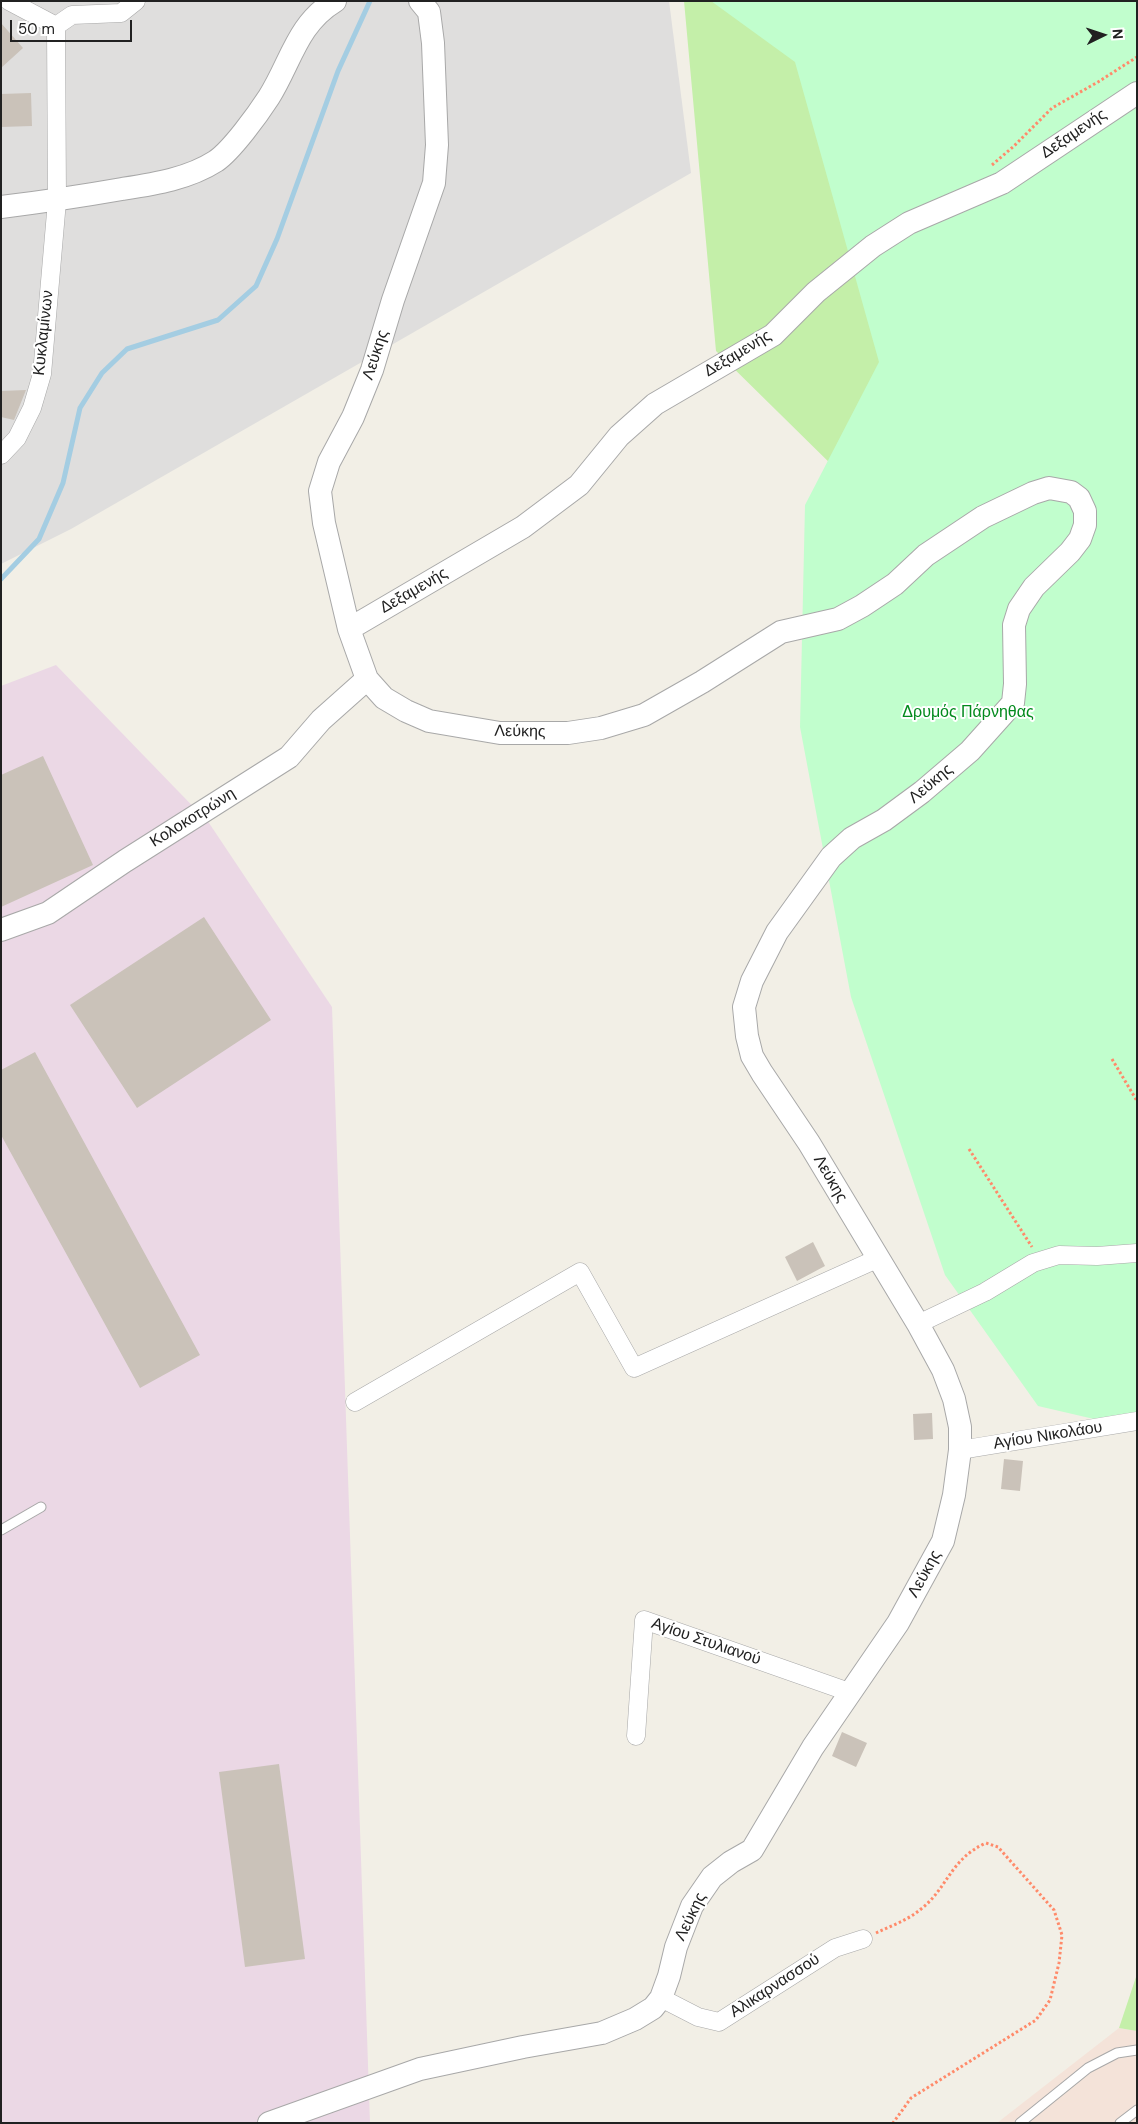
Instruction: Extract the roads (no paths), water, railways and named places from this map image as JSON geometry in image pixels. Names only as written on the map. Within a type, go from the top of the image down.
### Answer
[{"type":"street","points":[[9,1],[56,26],[72,15],[121,13],[136,1]]},
{"type":"street","points":[[1,207],[57,201],[164,182],[196,172],[218,160],[235,143],[270,96],[310,22],[335,1]]},
{"type":"street","name":"Λεύκης","points":[[269,2123],[420,2069],[523,2047],[602,2033],[635,2019],[653,2008],[661,1998],[676,1947],[692,1906],[712,1877],[731,1862],[752,1850],[792,1780],[849,1692],[898,1623],[943,1541],[951,1515],[960,1450],[960,1427],[954,1399],[944,1370],[809,1142],[752,1056],[747,1036],[744,1007],[752,981],[777,932],[831,857],[852,838],[884,820],[922,792],[970,751],[1013,703],[1015,684],[1014,625],[1019,609],[1034,587],[1070,552],[1080,539],[1085,525],[1085,511],[1079,498],[1071,492],[1063,489],[1049,488],[1033,493],[983,517],[926,554],[895,584],[862,606],[838,618],[781,632],[702,682],[644,715],[601,728],[568,733],[500,733],[456,727],[429,721],[406,711],[384,698],[367,679],[349,629],[324,523],[320,491],[330,462],[353,417],[369,379],[393,300],[434,183],[437,145],[433,43],[428,12],[420,1]]},
{"type":"street","name":"Κυκλαμίνων","points":[[1,455],[17,438],[32,408],[42,374],[57,201],[56,26]]},
{"type":"street","name":"Δεξαμενής","points":[[349,629],[523,527],[579,485],[618,436],[655,404],[773,335],[816,292],[872,246],[909,223],[1002,183],[1137,93]]},
{"type":"street","name":"Κολοκοτρώνη","points":[[1,930],[48,912],[289,756],[321,720],[367,679]]},
{"type":"street","points":[[918,1324],[985,1292],[1032,1263],[1041,1260],[1059,1255],[1097,1256],[1137,1253]]},
{"type":"street","points":[[355,1402],[580,1272],[634,1368],[879,1258]]},
{"type":"street","name":"Αγίου Νικολάου","points":[[960,1450],[1137,1421]]},
{"type":"street","name":"Αγίου Στυλιανού","points":[[636,1736],[644,1620],[849,1692]]},
{"type":"street","name":"Αλικαρνασσού","points":[[661,1998],[698,2017],[719,2022],[835,1948],[863,1939]]},
{"type":"lane","points":[[1,1530],[41,1507]]},
{"type":"lane","points":[[1020,2123],[1088,2068],[1117,2053],[1137,2050]]},
{"type":"lane","points":[[1120,2123],[1137,2110]]},
{"type":"waterway","points":[[1,579],[39,539],[63,483],[80,408],[102,373],[127,349],[218,320],[256,286],[277,239],[338,71],[370,1]]},
{"type":"park label","name":"Δρυμός Πάρνηθας","points":[[968,713]]}]
